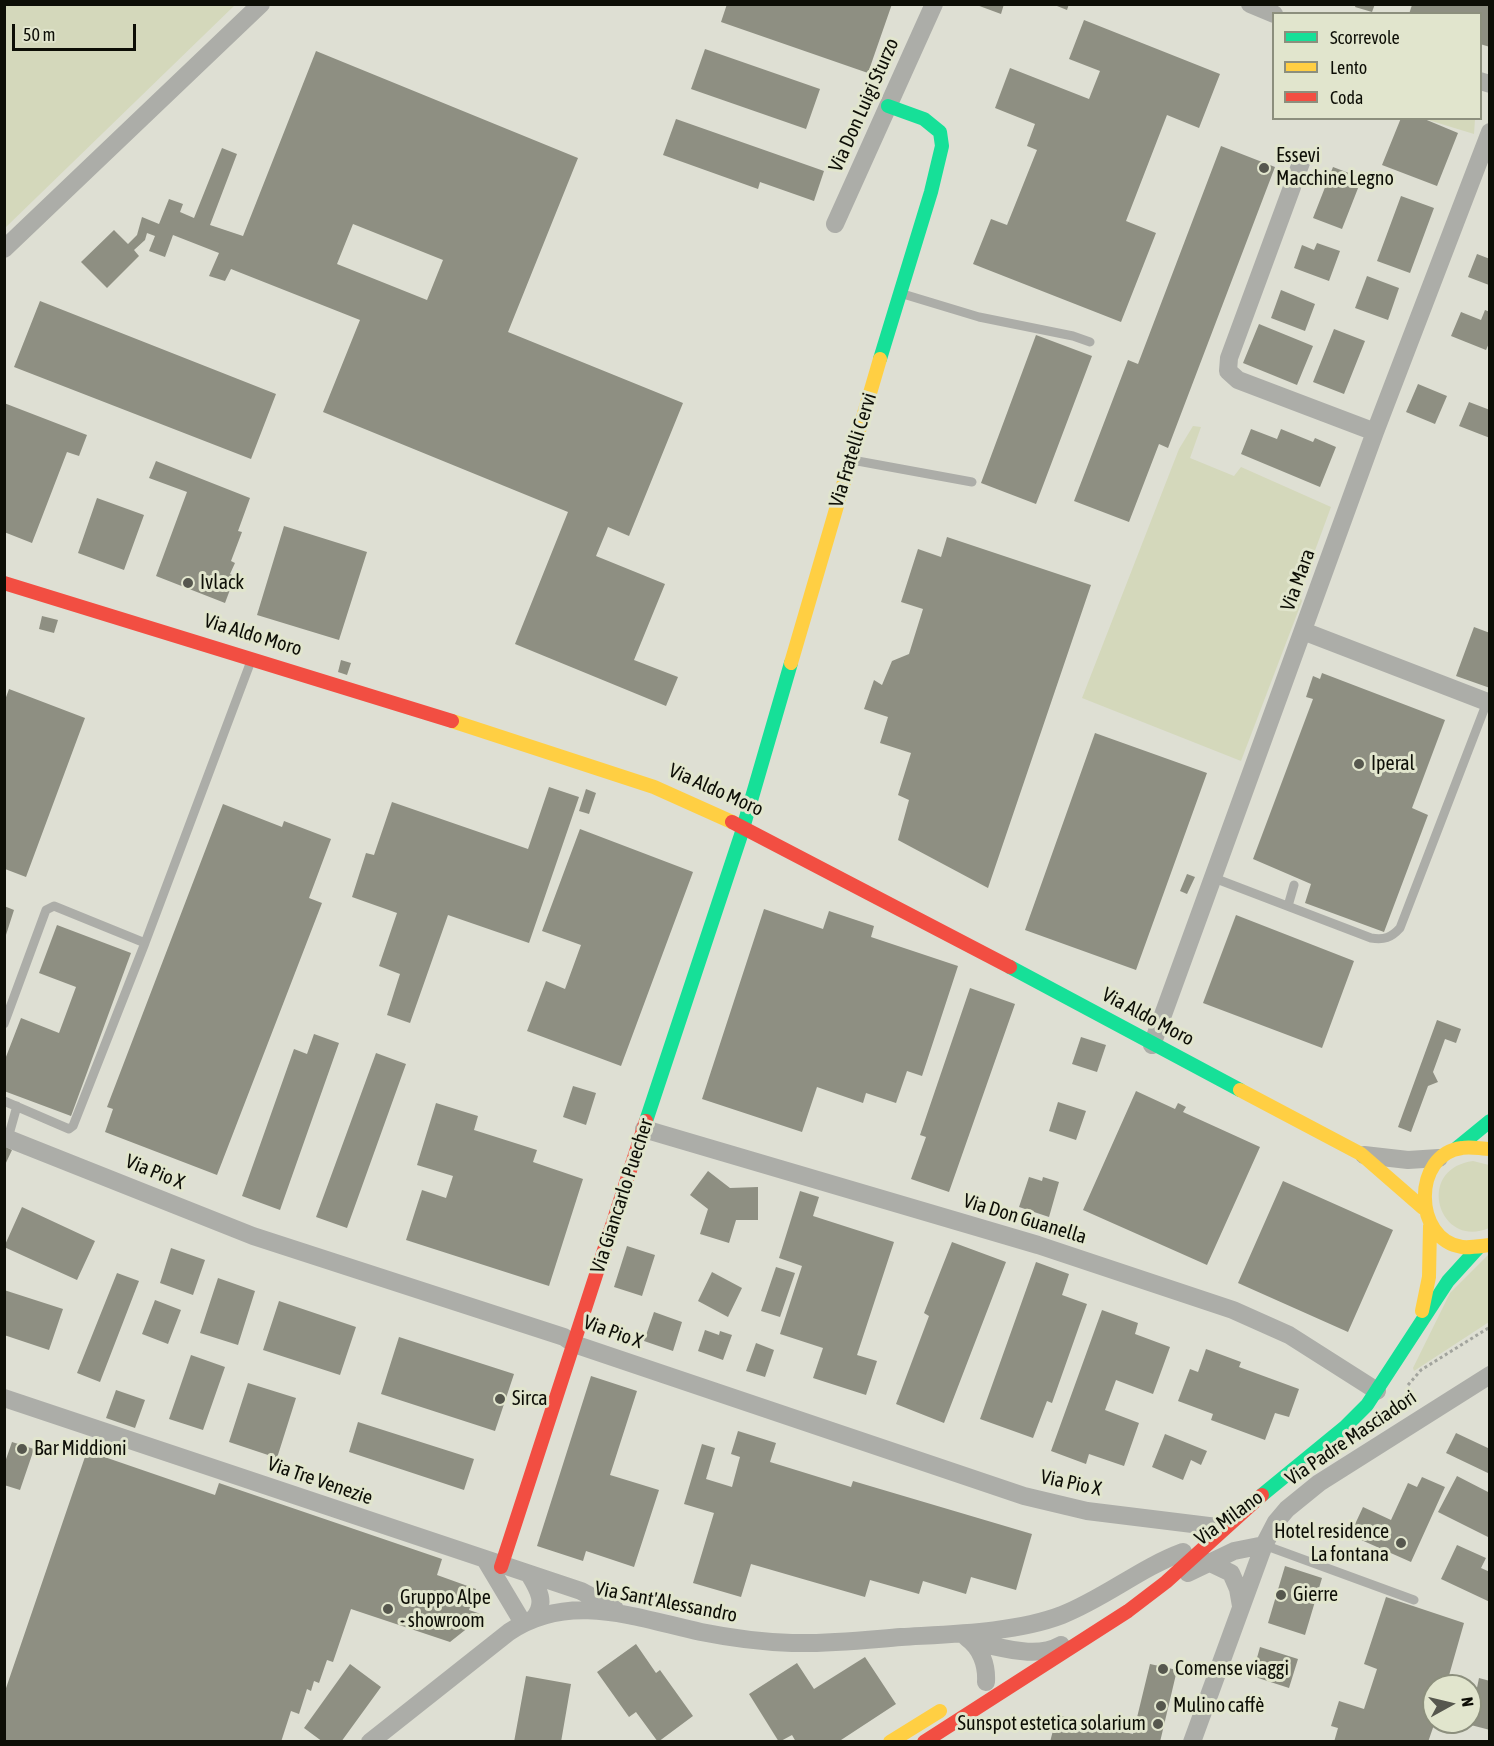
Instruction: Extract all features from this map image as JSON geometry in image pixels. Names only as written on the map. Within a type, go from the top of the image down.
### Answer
[{"type":"street","points":[[4,249],[261,4]]},
{"type":"street","name":"Via Don Luigi Sturzo","points":[[835,224],[934,4]]},
{"type":"street","points":[[1250,4],[1272,13]]},
{"type":"street","name":"Via Fratelli Cervi","points":[[744,826],[850,460],[931,192],[942,141],[938,128],[930,122],[888,106]]},
{"type":"street","name":"Via Mara","points":[[1152,1045],[1376,432],[1490,132]]},
{"type":"street","points":[[1302,159],[1228,358],[1228,371],[1238,380],[1376,432]]},
{"type":"street","name":"Via Aldo Moro","points":[[4,583],[252,658],[654,787],[744,826],[1361,1155],[1423,1208]]},
{"type":"street","points":[[1303,632],[1488,702]]},
{"type":"street","name":"Via Giancarlo Puecher","points":[[493,1564],[503,1555],[744,826]]},
{"type":"street","points":[[1418,1327],[1429,1277],[1430,1226],[1423,1208],[1424,1181],[1439,1158],[1457,1148],[1490,1121]]},
{"type":"street","name":"Via Don Guanella","points":[[644,1129],[1038,1245],[1273,1326],[1377,1391]]},
{"type":"street","name":"Via Pio X","points":[[6,1138],[253,1236],[564,1337],[574,1344],[1035,1500],[1087,1511],[1217,1527]]},
{"type":"street","points":[[1457,1148],[1473,1146],[1490,1149]]},
{"type":"street","name":"Via Aldo Moro","points":[[1361,1155],[1408,1160],[1439,1158]]},
{"type":"street","points":[[1430,1226],[1451,1243],[1484,1246]]},
{"type":"street","points":[[1269,1489],[1361,1412],[1454,1274],[1484,1246]]},
{"type":"street","name":"Via Padre Masciadori","points":[[1192,1742],[1262,1552],[1272,1528],[1287,1509],[1319,1483],[1490,1375]]},
{"type":"street","name":"Via Tre Venezie","points":[[4,1398],[493,1564],[529,1574],[589,1595],[619,1612]]},
{"type":"street","name":"Via Milano","points":[[1081,1622],[1269,1489]]},
{"type":"street","name":"Via Milano","points":[[924,1742],[1128,1611],[1152,1593],[1269,1489]]},
{"type":"street","points":[[1152,1593],[1208,1562],[1234,1551],[1262,1552]]},
{"type":"street","points":[[966,1637],[1061,1615],[1139,1571],[1183,1552]]},
{"type":"street","points":[[1208,1562],[1222,1566],[1231,1573],[1238,1589],[1241,1607]]},
{"type":"street","points":[[493,1564],[528,1620],[539,1612],[541,1598],[529,1574]]},
{"type":"street","name":"Via Sant'Alessandro","points":[[370,1742],[528,1620],[557,1611],[576,1609],[619,1612],[701,1632],[766,1642],[822,1643],[966,1637]]},
{"type":"street","points":[[966,1637],[1035,1652],[1050,1650],[1100,1622],[1128,1611]]},
{"type":"street","points":[[1015,1664],[1063,1634]]},
{"type":"street","points":[[966,1637],[983,1659],[986,1682]]},
{"type":"street","points":[[890,1742],[948,1706]]},
{"type":"lane","points":[[900,293],[979,317],[1090,342]]},
{"type":"lane","points":[[850,460],[972,482]]},
{"type":"lane","points":[[4,1101],[69,1128],[74,1126],[252,658]]},
{"type":"lane","points":[[1214,878],[1381,940],[1392,937],[1400,928],[1488,702]]},
{"type":"lane","points":[[1288,906],[1294,885]]},
{"type":"lane","points":[[4,1024],[46,910],[54,906],[145,943]]},
{"type":"lane","points":[[6,1138],[17,1106]]},
{"type":"lane","points":[[1262,1552],[1414,1600]]},
{"type":"path","points":[[1405,1388],[1421,1370],[1490,1328]]},
{"type":"green space","points":[[5,4],[235,4],[235,5],[5,228]]},
{"type":"green space","points":[[1428,120],[1475,120],[1474,134]]},
{"type":"green space","points":[[1193,426],[1201,427],[1190,458],[1234,476],[1241,467],[1331,507],[1299,594],[1302,601],[1241,761],[1082,698],[1179,449]]},
{"type":"green space","points":[[1473,1161],[1489,1165],[1489,1228],[1472,1232],[1457,1228],[1446,1219],[1440,1206],[1439,1192],[1444,1178],[1455,1167]]},
{"type":"green space","points":[[1489,1254],[1489,1322],[1414,1371],[1413,1368],[1450,1293]]},
{"type":"building","points":[[727,4],[892,4],[868,73],[721,22]]},
{"type":"building","points":[[974,4],[1004,4],[1001,14]]},
{"type":"building","points":[[1052,4],[1069,4],[1067,10]]},
{"type":"building","points":[[1356,4],[1375,4],[1372,12],[1355,7]]},
{"type":"building","points":[[1412,5],[1490,5],[1490,47],[1482,45],[1482,12],[1410,12]]},
{"type":"building","points":[[1084,20],[1220,74],[1199,128],[1167,115],[1126,221],[1156,233],[1121,322],[973,264],[991,219],[1007,225],[1037,150],[1027,146],[1035,124],[995,108],[1010,68],[1089,99],[1100,71],[1069,59]]},
{"type":"building","points":[[705,49],[820,89],[806,129],[691,89]]},
{"type":"building","points":[[316,51],[578,158],[508,332],[683,403],[629,536],[608,527],[596,556],[665,584],[634,660],[678,677],[666,706],[515,644],[568,512],[323,412],[360,320],[231,269],[225,281],[209,276],[219,253],[173,235],[165,257],[149,251],[155,236],[147,233],[145,240],[134,250],[139,256],[107,288],[81,262],[114,230],[128,244],[137,235],[142,217],[159,224],[169,199],[183,204],[180,212],[194,218],[222,148],[237,154],[210,225],[243,236]],"holes":[[[353,224],[443,260],[427,300],[337,264]]]},
{"type":"building","points":[[676,119],[824,171],[814,201],[760,182],[758,189],[663,155]]},
{"type":"building","points":[[1400,120],[1427,120],[1458,133],[1437,186],[1382,165]]},
{"type":"building","points":[[1221,146],[1275,167],[1168,448],[1159,444],[1129,522],[1074,501],[1128,360],[1138,364]]},
{"type":"building","points":[[1333,167],[1362,178],[1342,229],[1313,218]]},
{"type":"building","points":[[1401,196],[1434,208],[1410,273],[1377,261]]},
{"type":"building","points":[[1317,243],[1340,251],[1329,281],[1294,268],[1302,245],[1314,250]]},
{"type":"building","points":[[1477,254],[1490,259],[1489,285],[1468,277]]},
{"type":"building","points":[[1367,276],[1399,288],[1388,320],[1355,308]]},
{"type":"building","points":[[1281,290],[1315,304],[1305,331],[1271,318]]},
{"type":"building","points":[[40,301],[276,394],[251,459],[14,367]]},
{"type":"building","points":[[1485,310],[1490,312],[1490,341],[1486,350],[1451,336],[1461,312],[1481,320]]},
{"type":"building","points":[[1259,324],[1313,346],[1297,385],[1243,363]]},
{"type":"building","points":[[1334,329],[1365,341],[1344,394],[1313,382]]},
{"type":"building","points":[[1036,335],[1092,356],[1036,504],[981,483]]},
{"type":"building","points":[[1418,384],[1447,396],[1435,424],[1406,412]]},
{"type":"building","points":[[1469,402],[1490,410],[1490,438],[1459,426]]},
{"type":"building","points":[[4,403],[87,435],[79,456],[67,452],[32,543],[4,532]]},
{"type":"building","points":[[1251,429],[1277,439],[1281,429],[1313,442],[1315,438],[1336,447],[1320,487],[1241,454]]},
{"type":"building","points":[[156,461],[250,498],[238,531],[242,532],[231,561],[235,563],[230,574],[232,575],[228,586],[231,587],[225,603],[156,576],[187,492],[149,478]]},
{"type":"building","points":[[97,498],[144,515],[124,570],[78,553]]},
{"type":"building","points":[[284,526],[367,552],[339,640],[257,615]]},
{"type":"building","points":[[947,537],[1091,585],[988,888],[898,840],[909,800],[898,795],[911,753],[880,743],[888,717],[864,709],[874,680],[882,685],[892,661],[909,654],[923,609],[901,602],[918,549],[941,557]]},
{"type":"building","points":[[42,616],[58,620],[54,633],[39,629]]},
{"type":"building","points":[[1474,627],[1490,633],[1490,688],[1456,676]]},
{"type":"building","points":[[341,660],[351,663],[347,675],[338,672]]},
{"type":"building","name":"Iperal","points":[[1322,673],[1445,720],[1412,808],[1428,815],[1384,932],[1305,903],[1311,884],[1253,859],[1313,699],[1306,697],[1313,676],[1320,679]]},
{"type":"building","points":[[9,689],[85,718],[26,877],[5,869],[5,700]]},
{"type":"building","points":[[1095,733],[1207,773],[1136,970],[1025,930]]},
{"type":"building","points":[[549,787],[579,797],[529,943],[448,915],[410,1023],[387,1015],[400,974],[379,966],[397,913],[352,897],[366,853],[374,855],[392,802],[528,849]]},
{"type":"building","points":[[586,789],[596,793],[589,814],[579,811]]},
{"type":"building","points":[[223,804],[282,827],[284,821],[331,839],[309,898],[322,903],[217,1175],[105,1132],[113,1109],[107,1107]]},
{"type":"building","points":[[580,829],[693,872],[621,1066],[527,1031],[546,981],[565,989],[581,945],[542,931]]},
{"type":"building","points":[[1187,874],[1195,877],[1187,894],[1180,891]]},
{"type":"building","points":[[4,906],[14,910],[5,938],[4,938]]},
{"type":"building","points":[[764,909],[823,929],[829,911],[874,926],[871,937],[958,966],[922,1076],[907,1071],[896,1103],[866,1093],[863,1103],[817,1087],[802,1132],[702,1099]]},
{"type":"building","points":[[1236,915],[1354,961],[1322,1048],[1203,1003]]},
{"type":"building","points":[[57,925],[131,953],[71,1116],[4,1091],[4,1062],[21,1018],[59,1033],[76,987],[39,973]]},
{"type":"building","points":[[970,988],[1015,1004],[949,1192],[911,1179],[926,1137],[920,1135]]},
{"type":"building","points":[[1437,1020],[1461,1029],[1456,1043],[1445,1039],[1433,1072],[1438,1082],[1428,1086],[1411,1132],[1398,1127]]},
{"type":"building","points":[[314,1034],[339,1043],[280,1210],[242,1196],[294,1049],[307,1054]]},
{"type":"building","points":[[1081,1037],[1106,1045],[1097,1072],[1072,1064]]},
{"type":"building","points":[[376,1053],[406,1064],[347,1228],[316,1217]]},
{"type":"building","points":[[573,1086],[596,1093],[586,1125],[563,1117]]},
{"type":"building","points":[[1136,1091],[1175,1109],[1178,1103],[1186,1107],[1183,1112],[1260,1147],[1207,1265],[1083,1210]]},
{"type":"building","points":[[1058,1102],[1086,1111],[1076,1140],[1049,1131]]},
{"type":"building","points":[[436,1103],[478,1116],[474,1130],[537,1150],[533,1162],[583,1179],[549,1286],[406,1240],[422,1190],[446,1198],[453,1176],[417,1165]]},
{"type":"building","points":[[4,1146],[12,1150],[4,1167]]},
{"type":"building","points":[[708,1171],[730,1188],[758,1187],[758,1220],[736,1220],[729,1243],[700,1234],[708,1209],[690,1195]]},
{"type":"building","points":[[1029,1177],[1042,1181],[1043,1177],[1059,1182],[1049,1217],[1019,1207]]},
{"type":"building","points":[[1283,1181],[1393,1230],[1348,1332],[1238,1283]]},
{"type":"building","points":[[800,1191],[819,1197],[813,1216],[894,1242],[857,1355],[877,1361],[866,1395],[813,1378],[823,1348],[780,1334],[802,1266],[779,1258]]},
{"type":"building","points":[[22,1207],[95,1241],[77,1280],[4,1247]]},
{"type":"building","points":[[952,1242],[1006,1262],[944,1423],[896,1404],[929,1316],[924,1313]]},
{"type":"building","points":[[627,1246],[655,1255],[642,1296],[614,1287]]},
{"type":"building","points":[[171,1248],[205,1260],[193,1295],[160,1283]]},
{"type":"building","points":[[1036,1262],[1069,1274],[1062,1295],[1087,1304],[1052,1403],[1047,1401],[1033,1438],[980,1419]]},
{"type":"building","points":[[776,1267],[795,1273],[780,1317],[761,1311]]},
{"type":"building","points":[[712,1272],[742,1288],[728,1317],[698,1301]]},
{"type":"building","points":[[117,1273],[139,1281],[100,1382],[77,1373]]},
{"type":"building","points":[[218,1278],[255,1291],[238,1345],[200,1333]]},
{"type":"building","points":[[4,1290],[63,1309],[49,1350],[4,1335]]},
{"type":"building","points":[[155,1300],[181,1310],[168,1344],[142,1334]]},
{"type":"building","points":[[279,1301],[356,1327],[340,1375],[263,1350]]},
{"type":"building","points":[[1102,1310],[1138,1323],[1135,1334],[1170,1347],[1153,1394],[1116,1380],[1105,1410],[1139,1423],[1124,1466],[1089,1454],[1086,1464],[1051,1451]]},
{"type":"building","points":[[654,1312],[682,1322],[673,1351],[644,1341]]},
{"type":"building","points":[[705,1330],[719,1335],[720,1331],[732,1335],[723,1360],[698,1351]]},
{"type":"building","points":[[399,1337],[514,1374],[495,1431],[381,1394]]},
{"type":"building","points":[[756,1343],[774,1350],[765,1377],[746,1371]]},
{"type":"building","points":[[1206,1349],[1241,1362],[1239,1367],[1299,1389],[1289,1417],[1275,1413],[1265,1440],[1211,1420],[1213,1414],[1178,1401],[1190,1369],[1198,1372]]},
{"type":"building","points":[[191,1355],[225,1367],[203,1430],[169,1419]]},
{"type":"building","points":[[591,1376],[637,1391],[610,1475],[659,1490],[634,1567],[586,1551],[583,1561],[537,1546]]},
{"type":"building","points":[[248,1383],[296,1398],[277,1458],[229,1442]]},
{"type":"building","points":[[116,1390],[145,1400],[135,1428],[106,1418]]},
{"type":"building","points":[[358,1422],[474,1459],[464,1490],[349,1452]]},
{"type":"building","points":[[738,1431],[776,1443],[770,1462],[851,1487],[853,1481],[1032,1534],[1016,1590],[971,1577],[966,1594],[923,1581],[919,1594],[870,1580],[865,1597],[751,1564],[741,1597],[693,1583],[714,1513],[684,1504],[702,1444],[715,1448],[706,1479],[732,1487],[740,1457],[731,1454]]},
{"type":"building","points":[[1456,1433],[1490,1449],[1490,1474],[1446,1453]]},
{"type":"building","points":[[1165,1434],[1207,1451],[1201,1465],[1191,1460],[1183,1480],[1152,1467]]},
{"type":"building","points":[[12,1442],[34,1449],[20,1490],[4,1485],[4,1465]]},
{"type":"building","points":[[87,1451],[215,1495],[219,1483],[442,1559],[437,1575],[476,1589],[469,1610],[484,1615],[450,1642],[351,1609],[333,1662],[327,1660],[319,1683],[314,1681],[311,1691],[307,1689],[299,1714],[291,1711],[281,1742],[4,1742],[4,1694]]},
{"type":"building","points":[[1457,1476],[1490,1493],[1490,1538],[1438,1512]]},
{"type":"building","points":[[1422,1477],[1445,1487],[1411,1562],[1350,1535],[1363,1507],[1391,1520],[1408,1483],[1417,1487]]},
{"type":"building","points":[[1457,1545],[1486,1558],[1481,1568],[1490,1572],[1490,1602],[1441,1579]]},
{"type":"building","points":[[1285,1566],[1322,1578],[1305,1635],[1268,1623]]},
{"type":"building","points":[[1386,1597],[1464,1623],[1449,1674],[1422,1674],[1422,1734],[1431,1734],[1428,1742],[1334,1742],[1338,1728],[1331,1726],[1339,1701],[1364,1709],[1377,1669],[1364,1664]]},
{"type":"building","points":[[636,1644],[656,1673],[660,1670],[693,1716],[658,1742],[636,1712],[629,1717],[597,1672]]},
{"type":"building","points":[[1260,1647],[1298,1659],[1289,1688],[1252,1676]]},
{"type":"building","points":[[865,1657],[896,1704],[838,1742],[796,1742],[792,1735],[779,1742],[749,1694],[797,1663],[814,1689]]},
{"type":"building","points":[[350,1664],[381,1687],[341,1742],[323,1742],[304,1728]]},
{"type":"building","points":[[1150,1664],[1177,1670],[1160,1742],[1050,1742],[1057,1715],[1133,1734]]},
{"type":"building","points":[[526,1676],[571,1684],[561,1742],[514,1742]]},
{"type":"building","points":[[1482,1679],[1490,1681],[1490,1730],[1482,1728]]},
{"type":"traffic: fast","points":[[880,359],[931,192],[942,146],[940,132],[924,119],[888,106]]},
{"type":"traffic: fast","points":[[646,1121],[741,835],[791,663]]},
{"type":"traffic: fast","points":[[1010,967],[1240,1090]]},
{"type":"traffic: fast","points":[[1457,1148],[1490,1121]]},
{"type":"traffic: fast","points":[[1262,1495],[1345,1427],[1367,1405],[1448,1281],[1478,1248]]},
{"type":"traffic: slow","points":[[791,663],[880,359]]},
{"type":"traffic: slow","points":[[452,721],[654,787],[732,822]]},
{"type":"traffic: slow","points":[[1240,1090],[1361,1154],[1423,1208]]},
{"type":"traffic: slow","points":[[1490,1149],[1465,1147],[1446,1154],[1434,1165],[1427,1180],[1425,1197],[1427,1214],[1434,1229],[1446,1241],[1462,1247],[1490,1245]]},
{"type":"traffic: slow","points":[[1422,1311],[1429,1277],[1430,1226]]},
{"type":"traffic: slow","points":[[890,1742],[940,1711]]},
{"type":"traffic: jam","points":[[4,583],[452,721]]},
{"type":"traffic: jam","points":[[732,822],[1010,967]]},
{"type":"traffic: jam","points":[[501,1567],[646,1121]]},
{"type":"traffic: jam","points":[[924,1742],[1128,1611],[1166,1582],[1262,1495]]},
{"type":"place","name":"Essevi Macchine Legno","points":[[1264,168]]},
{"type":"place","name":"Ivlack","points":[[188,583]]},
{"type":"place","name":"Iperal","points":[[1359,764]]},
{"type":"place","name":"Sirca","points":[[500,1399]]},
{"type":"place","name":"Bar Middioni","points":[[22,1449]]},
{"type":"place","name":"Hotel residence La fontana","points":[[1401,1543]]},
{"type":"place","name":"Gierre","points":[[1281,1595]]},
{"type":"place","name":"Gruppo Alpe - showroom","points":[[388,1609]]},
{"type":"place","name":"Comense viaggi","points":[[1163,1669]]},
{"type":"place","name":"Mulino caffè","points":[[1161,1706]]},
{"type":"place","name":"Sunspot estetica solarium","points":[[1158,1724]]}]
